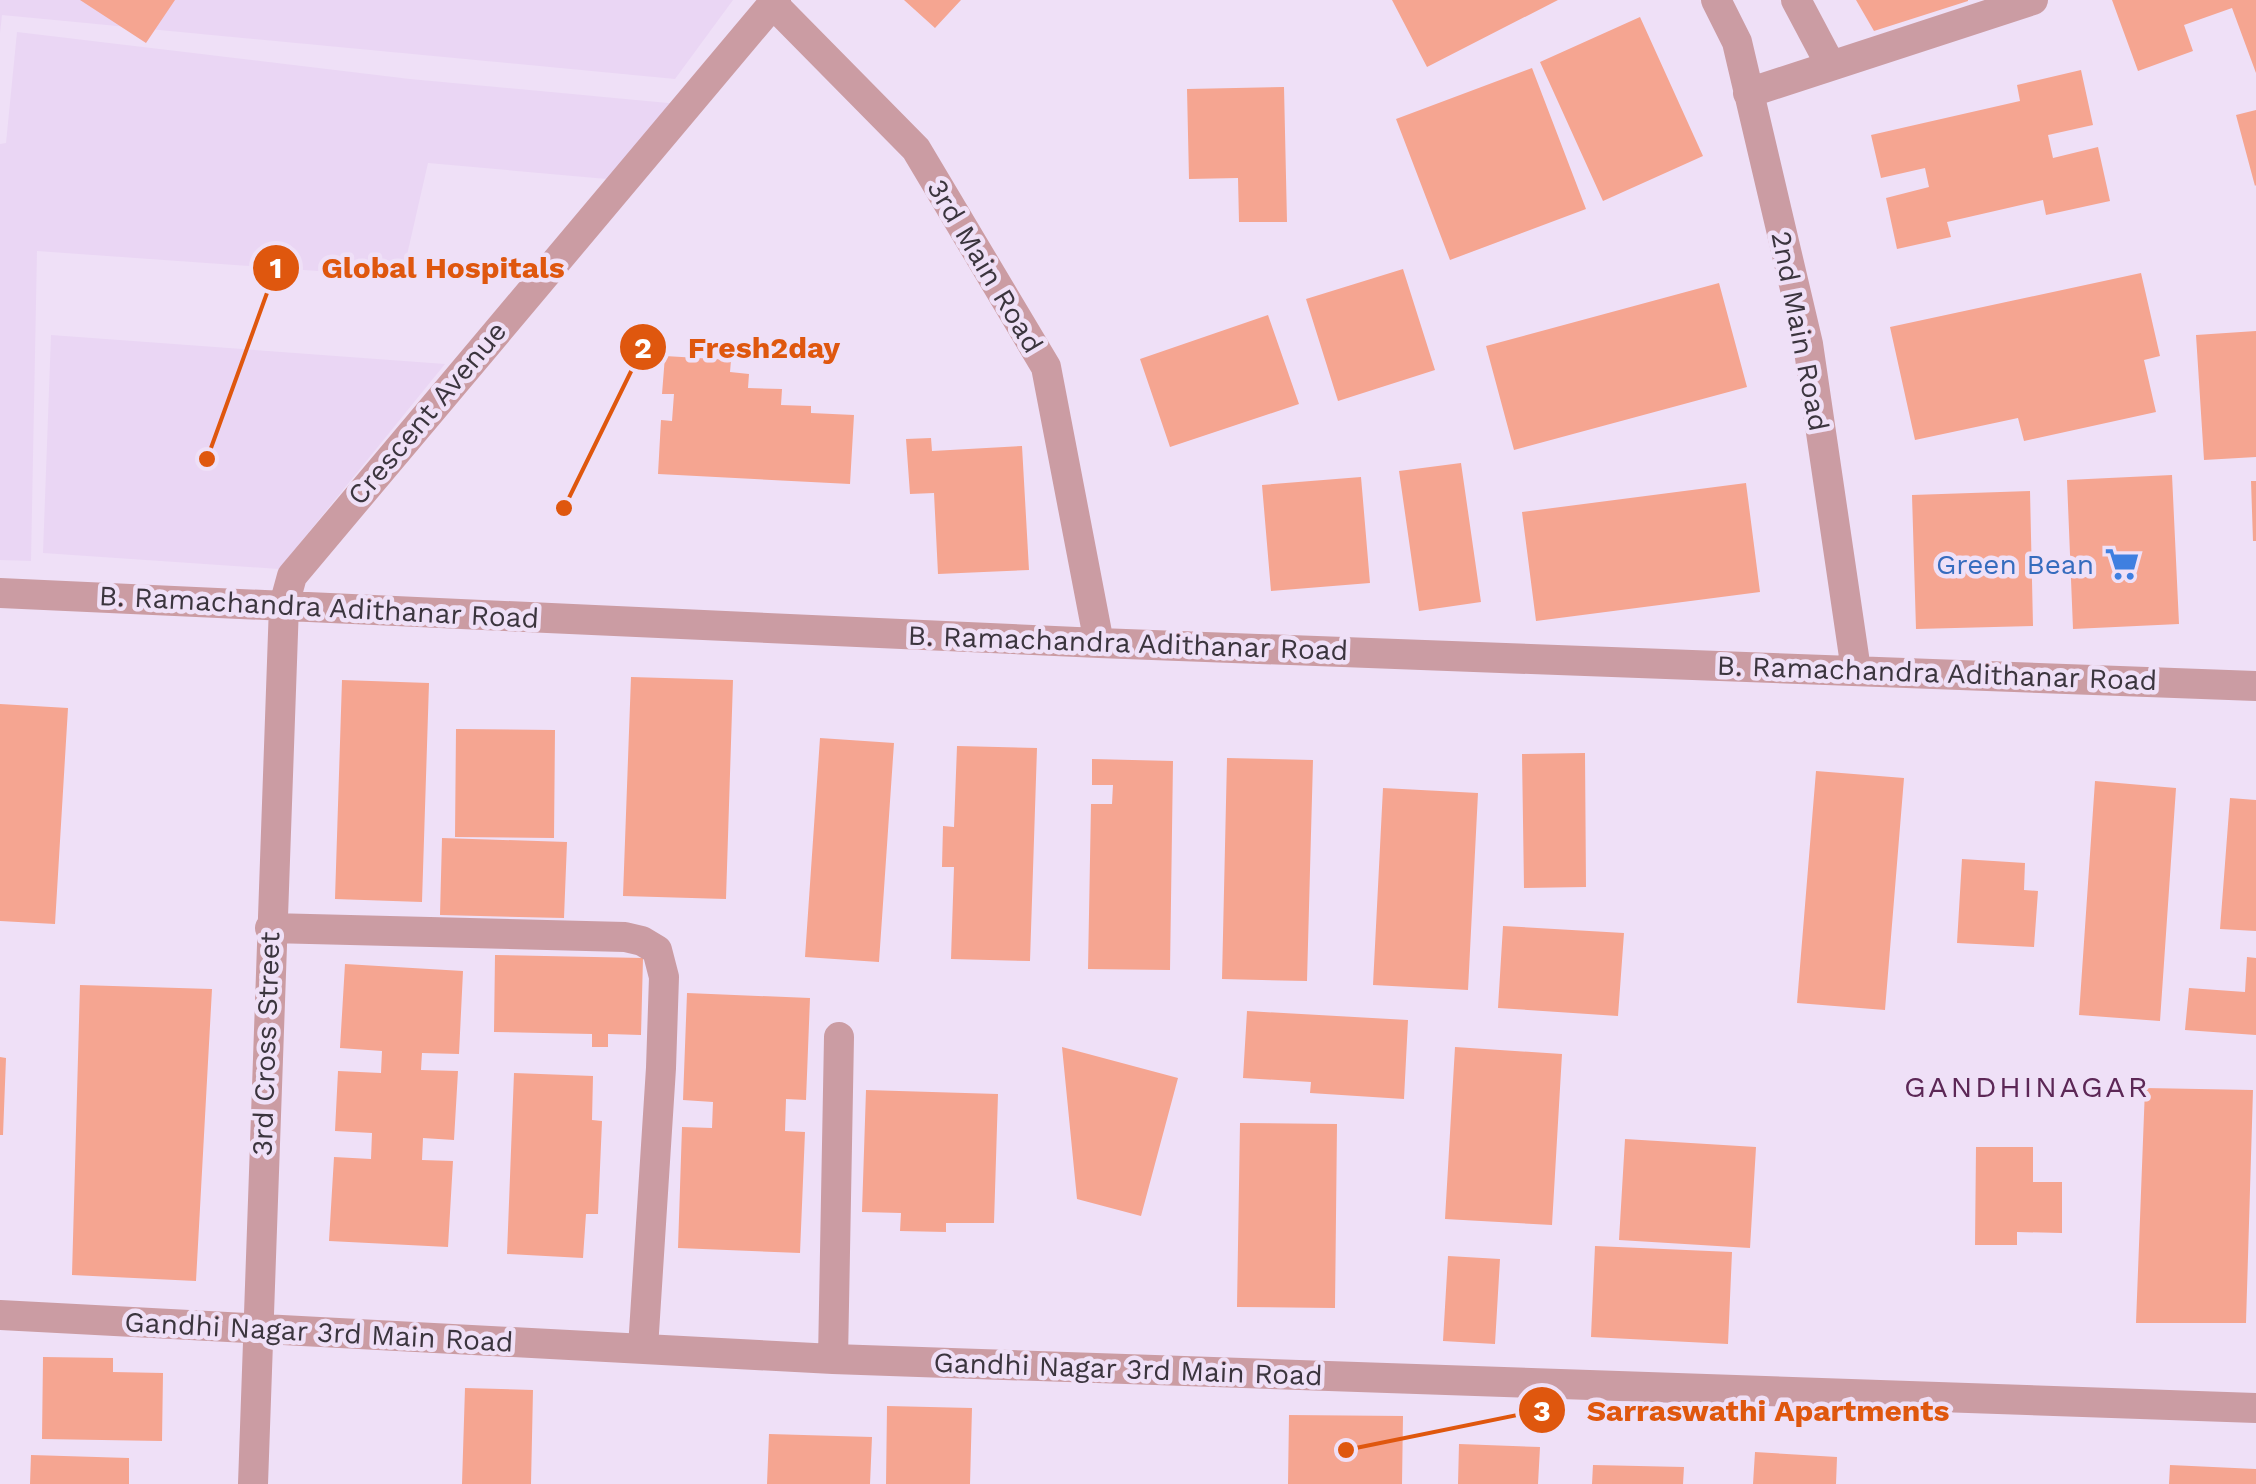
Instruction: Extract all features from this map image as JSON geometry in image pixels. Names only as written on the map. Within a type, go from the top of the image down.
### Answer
[{"type":"street","name":"2nd Main Road","points":[[1716,0],[1737,42],[1808,344],[1856,670]]},
{"type":"street","points":[[1796,0],[1831,66]]},
{"type":"street","points":[[1748,93],[2033,0]]},
{"type":"street","name":"Crescent Avenue","points":[[284,605],[292,576],[306,556],[774,2]]},
{"type":"street","name":"3rd Main Road","points":[[774,2],[916,150],[1046,367],[1099,643]]},
{"type":"street","name":"B. Ramachandra Adithanar Road","points":[[0,592],[1099,643],[2256,686]]},
{"type":"street","name":"3rd Cross Street","points":[[252,1484],[284,605]]},
{"type":"street","points":[[270,928],[625,937],[657,950],[664,977],[644,1348]]},
{"type":"street","points":[[833,1359],[839,1036]]},
{"type":"street","name":"Gandhi Nagar 3rd Main Road","points":[[0,1315],[833,1359],[2256,1408]]},
{"type":"shaded area","points":[[0,0],[733,0],[675,79],[2,15],[0,33]]},
{"type":"shaded area","points":[[17,32],[410,79],[679,104],[618,180],[428,163],[402,277],[37,251],[31,561],[0,560],[0,144],[6,143]]},
{"type":"shaded area","points":[[51,335],[445,364],[279,569],[43,553]]},
{"type":"building","points":[[80,0],[175,0],[146,43]]},
{"type":"building","points":[[904,0],[961,0],[935,28]]},
{"type":"building","points":[[1392,0],[1558,0],[1427,67]]},
{"type":"building","points":[[1856,0],[1968,0],[1968,1],[1874,31]]},
{"type":"building","points":[[2112,0],[2256,0],[2256,73],[2232,8],[2184,25],[2193,51],[2138,71]]},
{"type":"building","points":[[1640,17],[1703,156],[1603,201],[1540,62]]},
{"type":"building","points":[[1532,68],[1586,209],[1450,260],[1396,119]]},
{"type":"building","points":[[2081,70],[2093,125],[2048,135],[2053,158],[2098,147],[2110,201],[2046,215],[2043,200],[1947,222],[1951,237],[1897,249],[1886,198],[1929,187],[1925,168],[1881,178],[1871,135],[2020,101],[2017,85]]},
{"type":"building","points":[[1284,87],[1287,222],[1239,222],[1238,178],[1189,179],[1187,89]]},
{"type":"building","points":[[2256,110],[2256,185],[2255,186],[2236,115]]},
{"type":"building","points":[[1403,269],[1435,370],[1338,401],[1306,299]]},
{"type":"building","points":[[2141,273],[2160,356],[2144,360],[2156,412],[2024,441],[2018,418],[1915,440],[1890,327]]},
{"type":"building","points":[[1719,283],[1747,387],[1514,450],[1486,346]]},
{"type":"building","points":[[1268,315],[1299,404],[1170,447],[1140,359]]},
{"type":"building","points":[[2256,331],[2256,457],[2204,460],[2196,335]]},
{"type":"building","points":[[665,356],[731,360],[730,372],[749,374],[748,388],[782,389],[781,405],[811,406],[811,413],[854,415],[850,484],[658,474],[661,420],[672,421],[674,394],[662,394]]},
{"type":"building","points":[[931,438],[932,451],[1022,446],[1029,570],[938,574],[934,493],[910,494],[906,439]]},
{"type":"building","points":[[1461,463],[1481,602],[1419,611],[1399,471]]},
{"type":"building","points":[[2172,475],[2179,624],[2073,629],[2067,480]]},
{"type":"building","points":[[1361,477],[1370,583],[1271,591],[1262,485]]},
{"type":"building","points":[[2251,481],[2256,481],[2256,541],[2253,541]]},
{"type":"building","points":[[1746,483],[1760,592],[1536,621],[1522,512]]},
{"type":"building","points":[[2030,491],[2033,626],[1916,629],[1912,495]]},
{"type":"building","points":[[631,677],[733,680],[726,899],[623,896]]},
{"type":"building","points":[[342,680],[429,683],[422,902],[335,899]]},
{"type":"building","points":[[0,704],[68,708],[55,924],[0,921]]},
{"type":"building","points":[[456,729],[555,730],[554,838],[455,837]]},
{"type":"building","points":[[820,738],[894,743],[879,962],[805,957]]},
{"type":"building","points":[[957,746],[1037,748],[1030,961],[951,959],[954,867],[942,867],[943,826],[954,827]]},
{"type":"building","points":[[1585,753],[1586,887],[1524,888],[1522,754]]},
{"type":"building","points":[[1227,758],[1313,760],[1307,981],[1222,979]]},
{"type":"building","points":[[1092,759],[1173,761],[1170,970],[1088,969],[1091,804],[1112,804],[1113,785],[1092,785]]},
{"type":"building","points":[[1816,771],[1904,778],[1885,1010],[1797,1003]]},
{"type":"building","points":[[2095,781],[2176,788],[2160,1021],[2079,1015]]},
{"type":"building","points":[[1383,788],[1478,793],[1468,990],[1373,985]]},
{"type":"building","points":[[2230,798],[2256,800],[2256,931],[2220,929]]},
{"type":"building","points":[[442,838],[567,842],[564,918],[440,915]]},
{"type":"building","points":[[1962,859],[2025,863],[2024,890],[2038,891],[2034,947],[1957,943]]},
{"type":"building","points":[[1503,926],[1624,933],[1618,1016],[1498,1008]]},
{"type":"building","points":[[495,955],[643,958],[641,1035],[608,1034],[608,1047],[592,1047],[592,1034],[494,1032]]},
{"type":"building","points":[[2247,957],[2256,958],[2256,1035],[2185,1030],[2189,988],[2245,992]]},
{"type":"building","points":[[345,964],[463,971],[459,1054],[422,1053],[421,1070],[458,1071],[454,1140],[423,1138],[422,1160],[453,1161],[448,1247],[329,1241],[334,1157],[371,1159],[372,1133],[335,1131],[338,1071],[381,1073],[382,1051],[340,1048]]},
{"type":"building","points":[[80,985],[212,989],[196,1281],[72,1275]]},
{"type":"building","points":[[687,993],[810,998],[806,1100],[786,1099],[785,1131],[805,1132],[800,1253],[678,1248],[682,1127],[712,1128],[713,1102],[683,1100]]},
{"type":"building","points":[[1247,1011],[1408,1020],[1404,1099],[1310,1093],[1311,1082],[1243,1078]]},
{"type":"building","points":[[1062,1047],[1178,1078],[1141,1216],[1077,1199]]},
{"type":"building","points":[[1455,1047],[1562,1054],[1552,1225],[1445,1219]]},
{"type":"building","points":[[0,1057],[6,1058],[3,1135],[0,1135]]},
{"type":"building","points":[[514,1073],[593,1076],[592,1120],[602,1121],[598,1214],[586,1214],[583,1258],[507,1254]]},
{"type":"building","points":[[2145,1088],[2253,1090],[2246,1323],[2136,1323]]},
{"type":"building","points":[[866,1090],[998,1094],[994,1223],[946,1223],[946,1232],[900,1231],[901,1213],[862,1212]]},
{"type":"building","points":[[1240,1123],[1337,1124],[1335,1308],[1237,1307]]},
{"type":"building","points":[[1625,1139],[1756,1147],[1750,1248],[1619,1240]]},
{"type":"building","points":[[1976,1147],[2033,1147],[2033,1182],[2062,1182],[2062,1233],[2017,1232],[2017,1245],[1975,1245]]},
{"type":"building","points":[[1595,1246],[1732,1252],[1728,1344],[1591,1337]]},
{"type":"building","points":[[1448,1256],[1500,1259],[1495,1344],[1443,1341]]},
{"type":"building","points":[[43,1357],[113,1358],[113,1372],[163,1373],[162,1441],[42,1439]]},
{"type":"building","points":[[465,1388],[533,1390],[531,1484],[462,1484]]},
{"type":"building","points":[[887,1406],[972,1408],[970,1484],[886,1484]]},
{"type":"building","points":[[1289,1415],[1403,1416],[1402,1484],[1288,1484]]},
{"type":"building","points":[[769,1434],[872,1437],[870,1484],[767,1484]]},
{"type":"building","points":[[1459,1444],[1540,1447],[1538,1484],[1458,1484]]},
{"type":"building","points":[[1755,1452],[1837,1457],[1836,1484],[1753,1484]]},
{"type":"building","points":[[31,1455],[129,1458],[129,1484],[30,1484]]},
{"type":"building","points":[[1593,1465],[1684,1467],[1683,1484],[1592,1484]]},
{"type":"building","points":[[2170,1465],[2256,1469],[2256,1484],[2169,1484]]},
{"type":"place","name":"Global Hospitals","points":[[207,459]]},
{"type":"place","name":"Fresh2day","points":[[564,508]]},
{"type":"place","name":"Green Bean","points":[[2122,564]]},
{"type":"place","name":"Sarraswathi Apartments","points":[[1346,1450]]},
{"type":"district","name":"GANDHINAGAR","points":[[2027,1086]]}]
